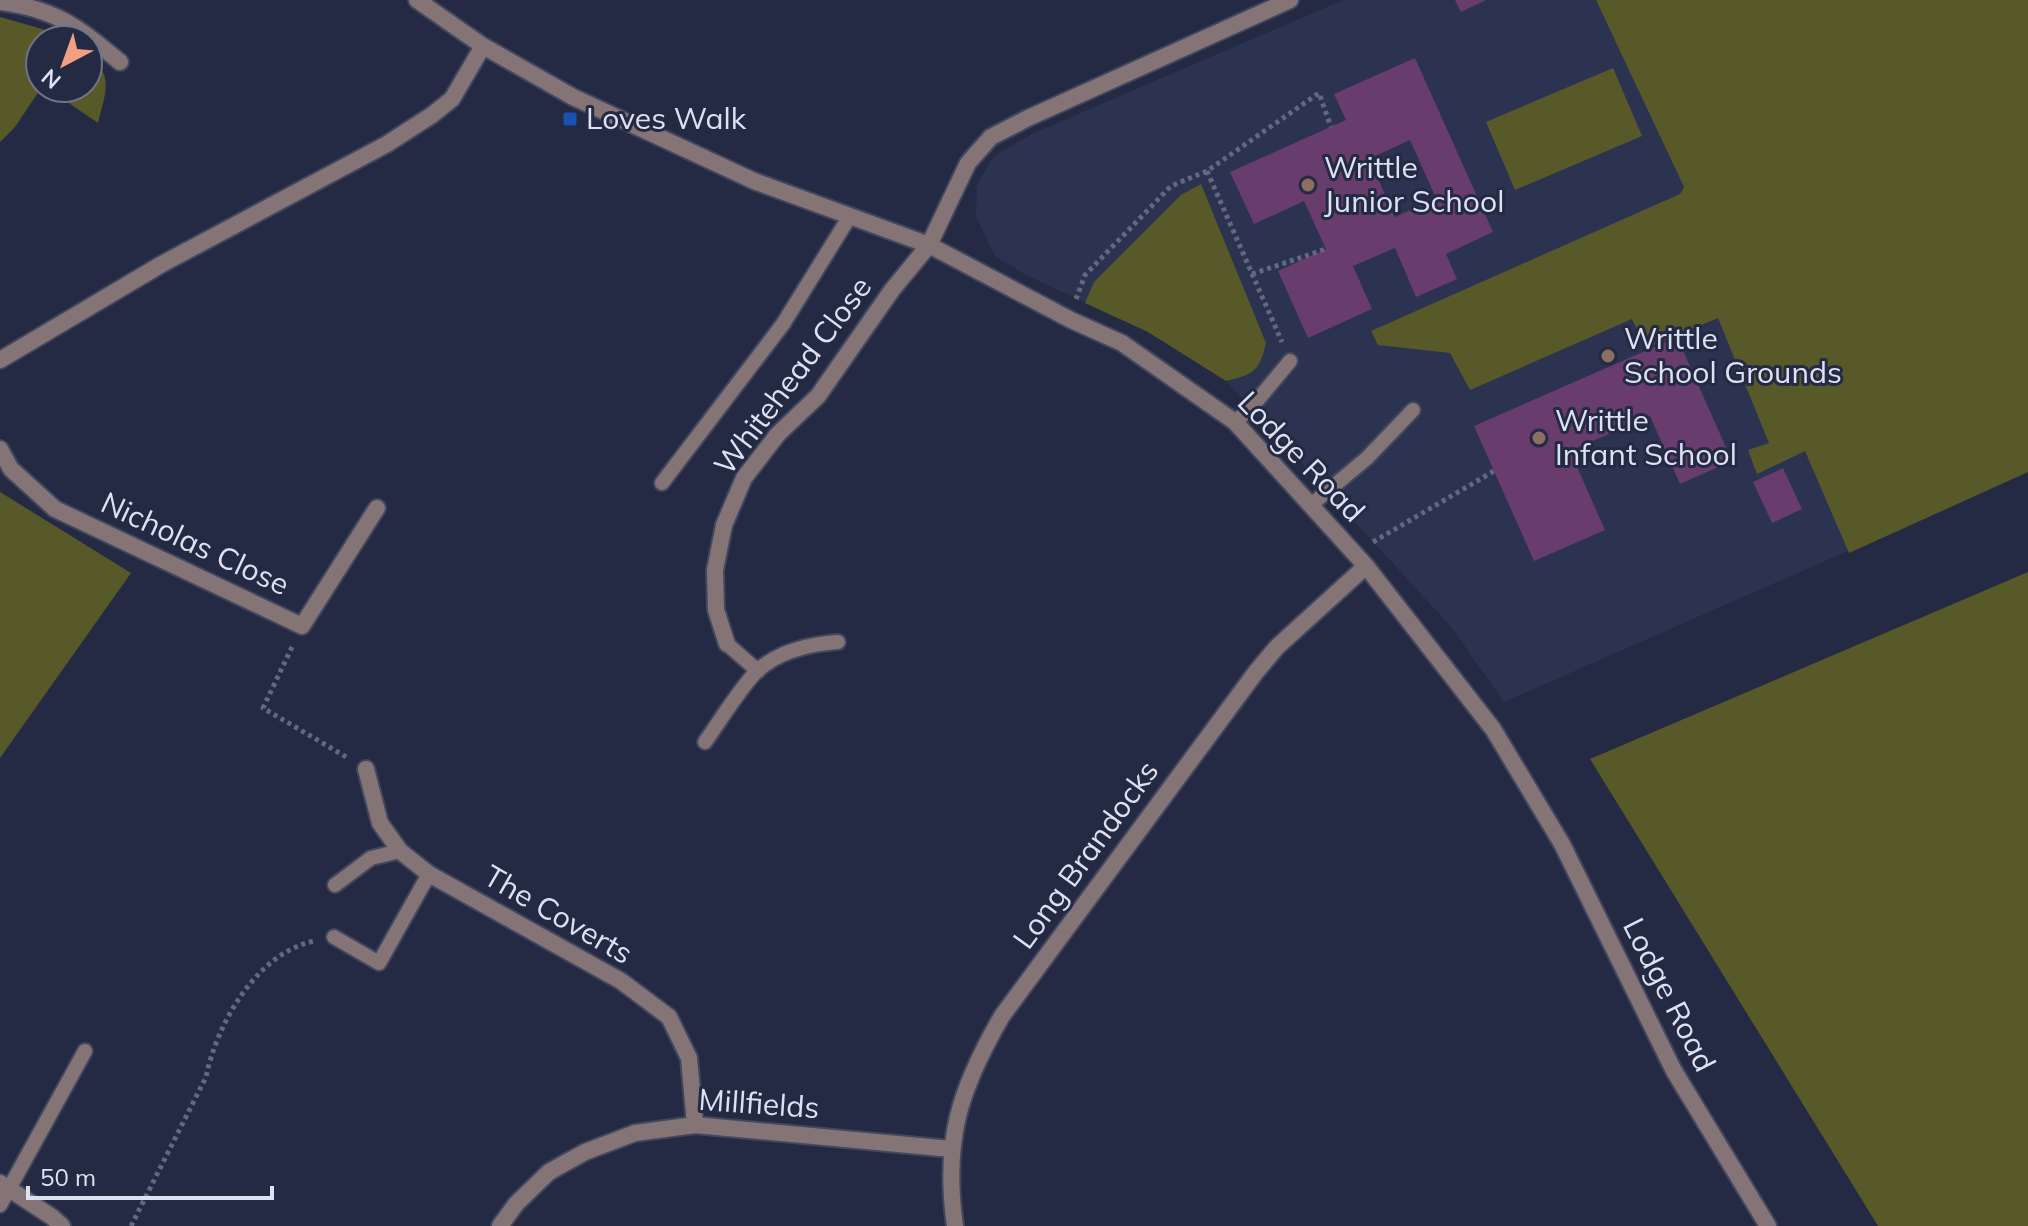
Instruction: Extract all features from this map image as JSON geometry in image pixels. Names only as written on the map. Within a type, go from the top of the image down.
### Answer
[{"type":"street","name":"Lodge Road","points":[[417,0],[483,46],[587,104],[754,181],[929,245],[1071,320],[1122,343],[1235,422],[1361,561],[1493,729],[1562,844],[1674,1071],[1768,1226]]},
{"type":"street","name":"Whitehead Close","points":[[727,644],[716,610],[715,570],[724,525],[744,478],[778,434],[818,396],[892,290],[929,245],[968,163],[991,137],[1028,118],[1290,0]]},
{"type":"street","points":[[0,2],[47,12],[79,27],[120,62]]},
{"type":"street","points":[[0,360],[162,264],[387,144],[421,122],[452,99],[483,46]]},
{"type":"street","name":"Nicholas Close","points":[[0,449],[11,469],[55,509],[302,626],[377,508]]},
{"type":"street","name":"Long Brandocks","points":[[955,1226],[950,1193],[951,1149],[963,1096],[982,1051],[1002,1016],[1256,672],[1361,561]]},
{"type":"street","name":"The Coverts","points":[[366,769],[380,823],[400,851],[429,874],[621,981],[669,1017],[689,1058],[695,1125]]},
{"type":"street","name":"Millfields","points":[[500,1226],[516,1204],[549,1172],[585,1152],[635,1133],[695,1125],[951,1149]]},
{"type":"street","points":[[5,1186],[62,1226]]},
{"type":"lane","points":[[662,483],[783,324],[850,216]]},
{"type":"lane","points":[[1235,422],[1251,408],[1290,361]]},
{"type":"lane","points":[[1311,505],[1367,458],[1413,410]]},
{"type":"lane","points":[[705,742],[758,671],[783,655],[813,643],[838,642]]},
{"type":"lane","points":[[727,644],[758,671]]},
{"type":"lane","points":[[335,885],[371,858],[400,851]]},
{"type":"lane","points":[[334,937],[379,963],[429,874]]},
{"type":"lane","points":[[0,1205],[5,1186],[85,1051]]},
{"type":"path","points":[[1071,320],[1085,275],[1171,186],[1207,171],[1319,93],[1331,127]]},
{"type":"path","points":[[1207,171],[1290,361]]},
{"type":"path","points":[[1252,274],[1326,249]]},
{"type":"path","points":[[1361,561],[1373,542],[1494,471]]},
{"type":"path","points":[[302,626],[263,708],[366,769]]},
{"type":"path","points":[[131,1226],[206,1077],[211,1052],[246,988],[276,957],[297,945],[334,937]]},
{"type":"shaded area","name":"Writtle School Grounds","points":[[1343,0],[2028,0],[2028,472],[1504,702],[1452,628],[1226,381],[1148,332],[1024,274],[995,256],[976,217],[977,184],[994,156],[1032,134]]},
{"type":"green space","points":[[1596,0],[2028,0],[2028,472],[1849,553],[1805,451],[1757,474],[1748,450],[1769,443],[1718,318],[1646,348],[1632,319],[1470,390],[1450,353],[1378,345],[1371,331],[1680,194],[1684,187]]},
{"type":"green space","points":[[0,17],[24,24],[24,104],[30,104],[0,142]]},
{"type":"green space","points":[[1613,68],[1642,136],[1515,190],[1486,122]]},
{"type":"green space","points":[[70,104],[103,104],[98,123]]},
{"type":"green space","points":[[1201,184],[1266,343],[1254,370],[1226,381],[1148,332],[1085,303],[1094,282],[1181,195]]},
{"type":"green space","points":[[0,492],[131,573],[0,758]]},
{"type":"green space","points":[[2028,572],[2028,1226],[1878,1226],[1590,759]]},
{"type":"building","points":[[1455,0],[1486,0],[1461,12]]},
{"type":"building","name":"Writtle Junior School","points":[[1415,58],[1493,232],[1446,254],[1457,279],[1416,297],[1395,248],[1353,266],[1372,309],[1308,338],[1278,271],[1326,249],[1304,201],[1254,224],[1230,172],[1346,120],[1334,94]],"holes":[[[1410,140],[1436,198],[1395,217],[1369,159]]]},
{"type":"building","name":"Writtle Infant School","points":[[1677,337],[1732,461],[1680,484],[1650,416],[1570,451],[1605,530],[1534,561],[1474,426]]},
{"type":"building","points":[[1783,468],[1802,509],[1772,523],[1753,482]]},
{"type":"place","name":"Loves Walk","points":[[570,119]]},
{"type":"place","name":"Writtle Junior School","points":[[1308,185]]},
{"type":"place","name":"Writtle School Grounds","points":[[1608,356]]},
{"type":"place","name":"Writtle Infant School","points":[[1539,438]]}]
